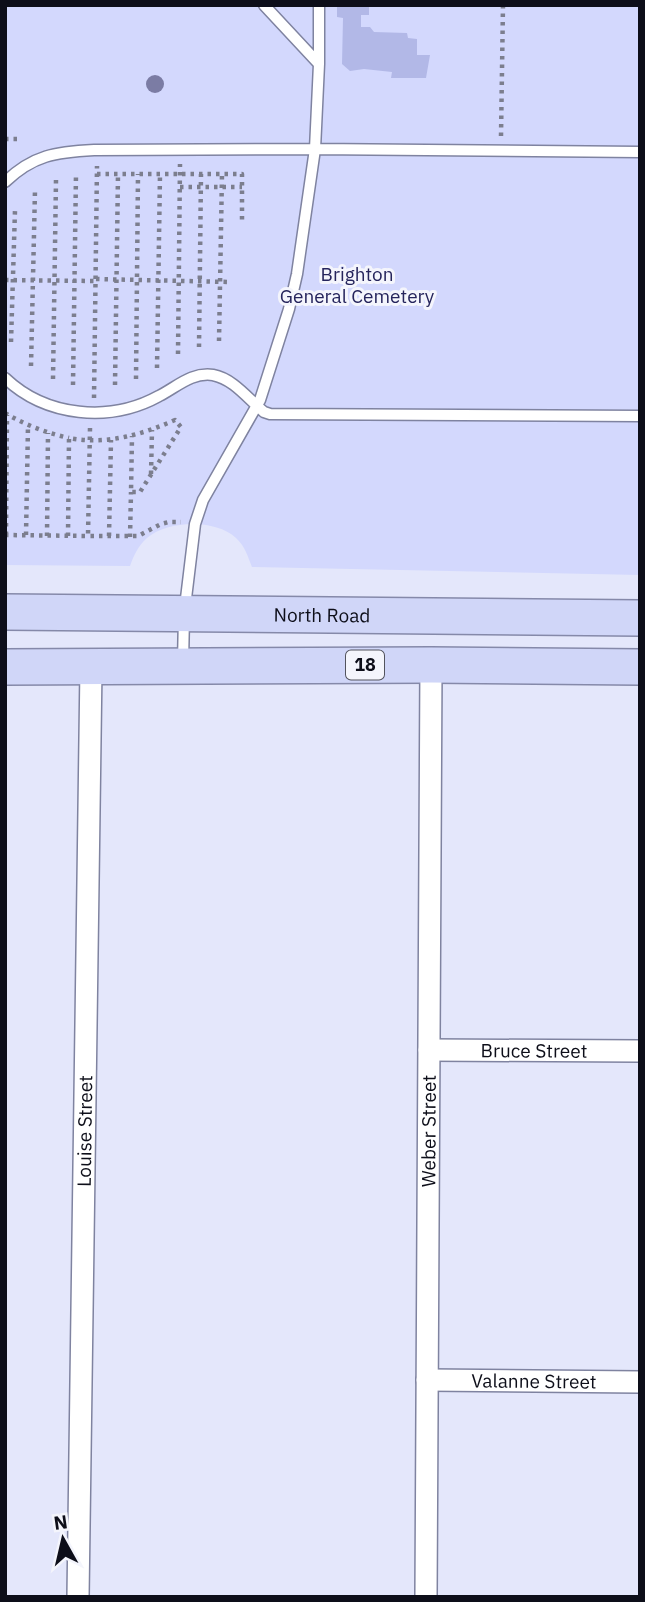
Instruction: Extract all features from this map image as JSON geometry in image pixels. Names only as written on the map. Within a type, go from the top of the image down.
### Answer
[{"type":"highway","name":"North Road","points":[[5,612],[640,618]]},
{"type":"highway","name":"18","points":[[5,667],[640,667]]},
{"type":"street","name":"Weber Street","points":[[426,1597],[431,665]]},
{"type":"street","name":"Louise Street","points":[[78,1597],[90,667]]},
{"type":"street","name":"Bruce Street","points":[[429,1049],[640,1051]]},
{"type":"street","name":"Valanne Street","points":[[427,1380],[640,1382]]},
{"type":"lane","points":[[264,5],[319,64]]},
{"type":"lane","points":[[183,666],[184,615],[195,521],[203,500],[257,406],[277,351],[297,274],[315,149],[319,5]]},
{"type":"lane","points":[[5,182],[30,162],[47,155],[97,149],[640,152]]},
{"type":"lane","points":[[5,378],[21,391],[48,405],[92,413],[113,412],[146,402],[189,378],[204,374],[234,384],[264,412],[280,415],[640,416]]},
{"type":"path","points":[[501,151],[503,5]]},
{"type":"path","points":[[5,139],[20,139]]},
{"type":"path","points":[[88,536],[97,149]]},
{"type":"path","points":[[178,354],[180,149]]},
{"type":"path","points":[[73,385],[76,174]]},
{"type":"path","points":[[97,174],[242,174],[242,223]]},
{"type":"path","points":[[115,385],[118,174]]},
{"type":"path","points":[[136,379],[138,174]]},
{"type":"path","points":[[157,368],[160,174]]},
{"type":"path","points":[[199,347],[201,174]]},
{"type":"path","points":[[219,341],[222,174]]},
{"type":"path","points":[[52,379],[56,180]]},
{"type":"path","points":[[180,187],[242,187]]},
{"type":"path","points":[[31,366],[35,190]]},
{"type":"path","points":[[11,342],[15,210]]},
{"type":"path","points":[[5,280],[158,279],[179,282],[230,282]]},
{"type":"path","points":[[131,492],[140,492],[181,427],[175,420],[132,436],[90,440],[48,433],[6,414],[5,535],[138,537],[169,522],[195,521]]},
{"type":"path","points":[[26,535],[27,425]]},
{"type":"path","points":[[151,474],[152,430]]},
{"type":"path","points":[[47,536],[48,433]]},
{"type":"path","points":[[130,537],[132,436]]},
{"type":"path","points":[[68,536],[69,438]]},
{"type":"path","points":[[109,537],[111,440]]},
{"type":"green space","name":"Brighton General Cemetery","points":[[5,5],[640,5],[640,575],[252,567],[244,548],[236,538],[216,527],[192,524],[167,528],[147,538],[130,566],[5,565]]},
{"type":"building","points":[[337,5],[369,5],[369,15],[361,15],[361,27],[370,27],[374,32],[407,33],[408,38],[417,39],[417,55],[430,55],[426,78],[391,78],[392,72],[364,69],[350,71],[342,64],[343,18],[337,17]]}]
